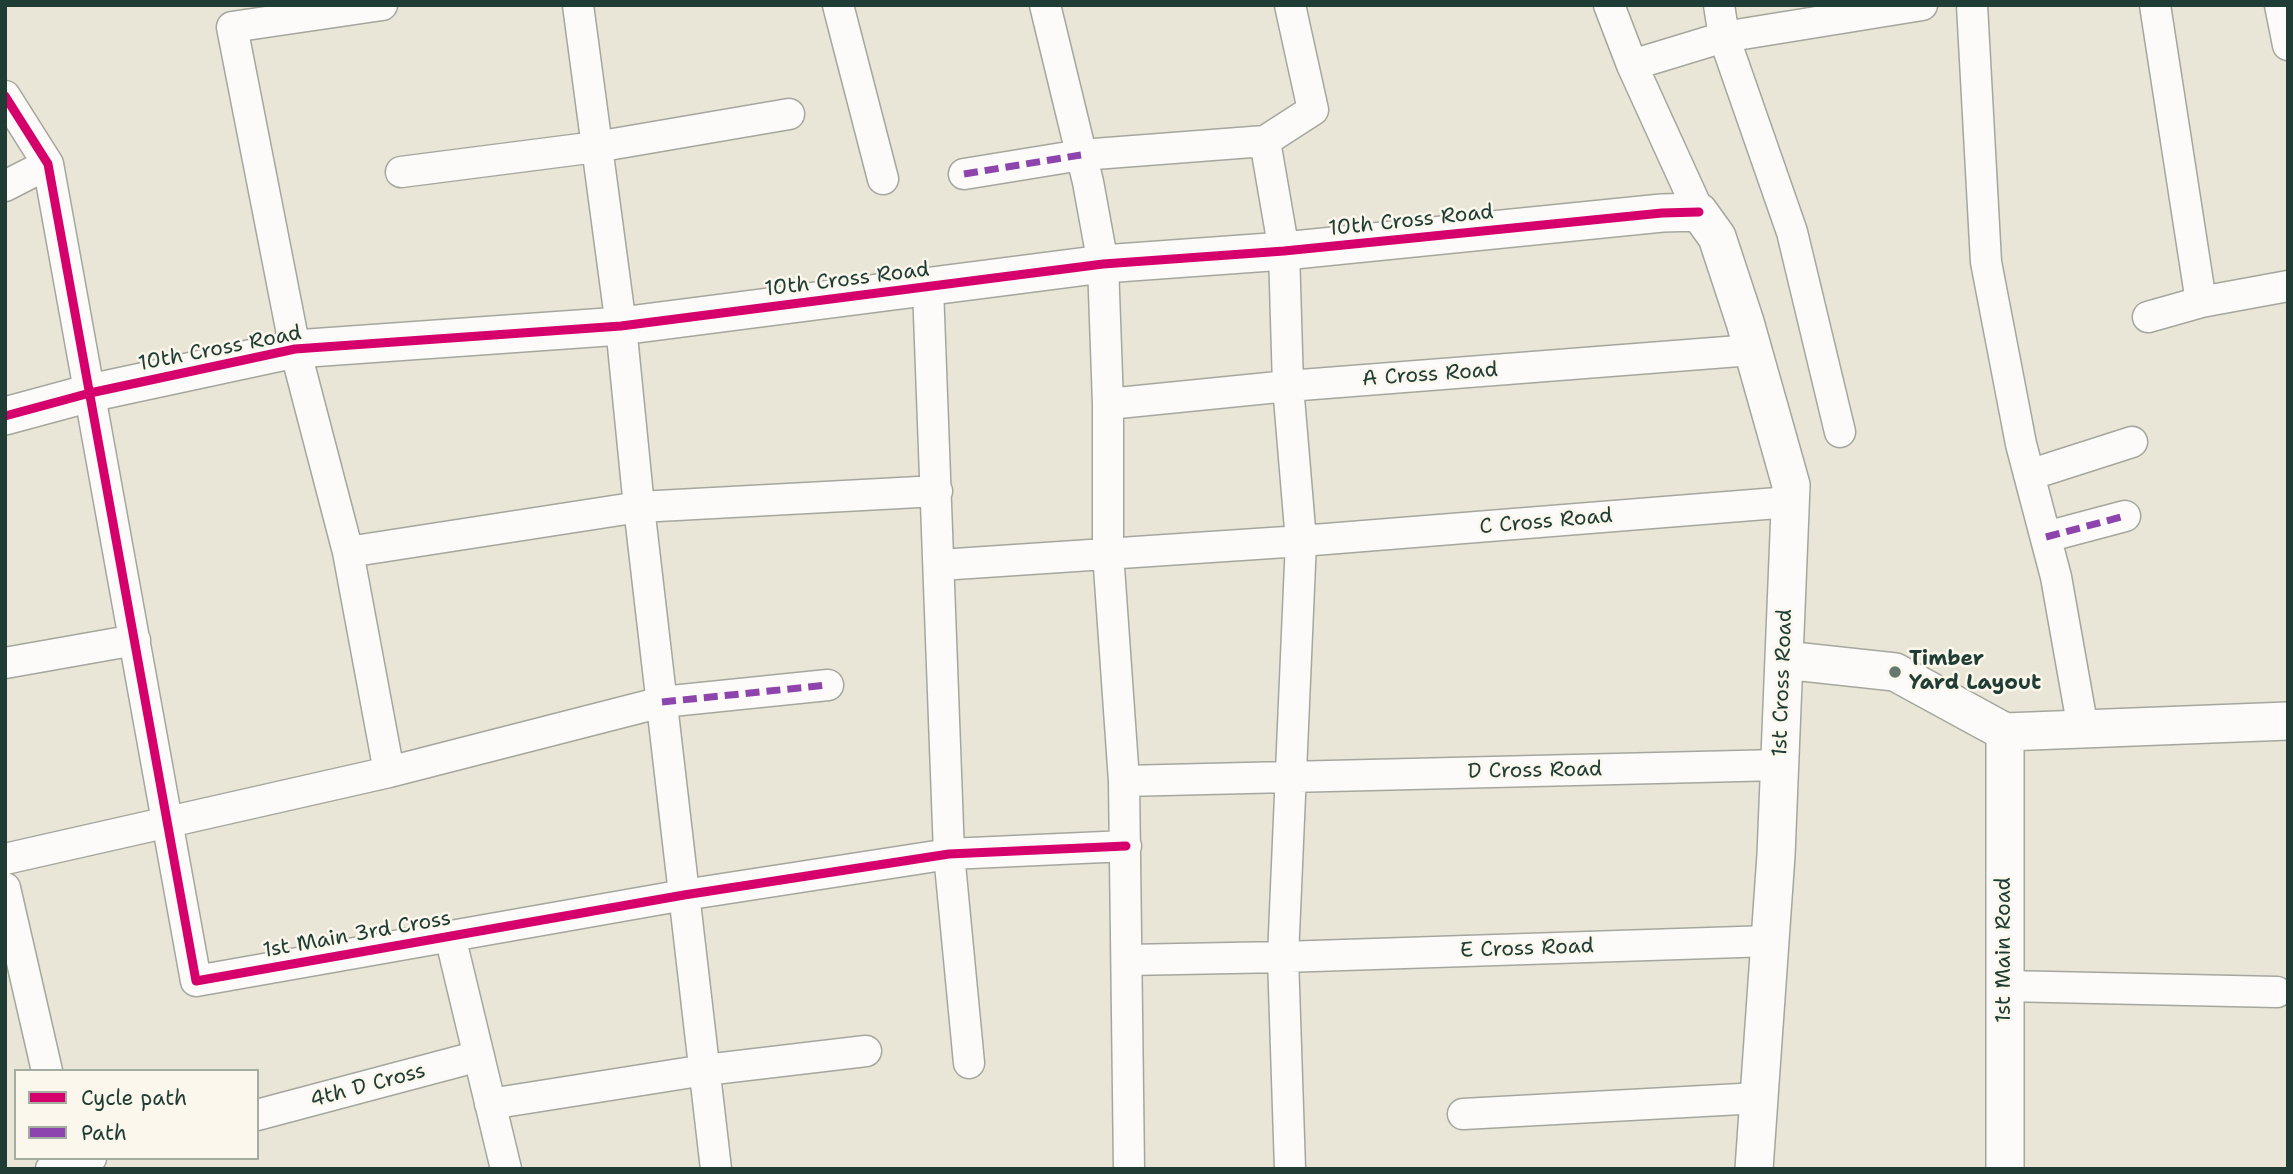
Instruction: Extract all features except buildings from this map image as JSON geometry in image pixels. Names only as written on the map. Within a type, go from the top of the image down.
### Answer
[{"type":"street","points":[[382,5],[232,27],[295,349],[348,552],[389,772]]},
{"type":"street","points":[[578,5],[621,326],[639,507],[716,1169]]},
{"type":"street","points":[[838,5],[883,179]]},
{"type":"street","points":[[1045,5],[1082,155],[1103,264],[1108,404],[1108,554],[1126,846],[1129,1169]]},
{"type":"street","points":[[964,174],[1082,155],[1265,141],[1313,110],[1290,5]]},
{"type":"street","points":[[1609,5],[1632,65],[1699,212]]},
{"type":"street","points":[[1719,5],[1724,37],[1792,232],[1840,432]]},
{"type":"street","points":[[1632,65],[1724,37],[1883,8],[1922,5]]},
{"type":"street","points":[[1972,5],[1986,262],[2029,475],[2056,577],[2083,729]]},
{"type":"street","points":[[2155,5],[2201,302]]},
{"type":"street","points":[[2280,5],[2288,45]]},
{"type":"street","points":[[5,96],[48,164],[168,821]]},
{"type":"street","points":[[401,172],[596,147],[789,114]]},
{"type":"street","points":[[1265,141],[1284,251],[1288,386],[1301,541],[1283,957],[1290,1169]]},
{"type":"street","points":[[5,186],[48,164]]},
{"type":"street","name":"10th Cross Road","points":[[5,416],[90,393],[295,349],[621,326],[1103,264],[1284,251],[1662,213],[1699,212]]},
{"type":"street","name":"1st Cross Road","points":[[1699,212],[1717,237],[1791,485],[1780,765],[1754,1169]]},
{"type":"street","points":[[2148,317],[2201,302],[2288,286]]},
{"type":"street","points":[[928,288],[949,854],[969,1063]]},
{"type":"street","name":"A Cross Road","points":[[1108,404],[1288,386],[1752,350]]},
{"type":"street","points":[[2029,475],[2132,442]]},
{"type":"street","points":[[348,552],[639,507],[937,491]]},
{"type":"street","name":"C Cross Road","points":[[940,565],[1301,541],[1790,502]]},
{"type":"street","points":[[2046,537],[2125,516]]},
{"type":"street","points":[[5,663],[135,639]]},
{"type":"street","points":[[1784,660],[1895,673],[2005,732],[2288,721]]},
{"type":"street","points":[[5,859],[389,772],[662,702],[828,685]]},
{"type":"street","name":"1st Main Road","points":[[2005,732],[2005,1169]]},
{"type":"street","name":"D Cross Road","points":[[1124,781],[1780,765]]},
{"type":"street","name":"1st Main 3rd Cross","points":[[168,821],[197,981],[684,895],[949,854],[1126,846]]},
{"type":"street","points":[[5,888],[47,1069]]},
{"type":"street","points":[[450,936],[506,1169]]},
{"type":"street","name":"E Cross Road","points":[[1127,960],[1770,941]]},
{"type":"street","points":[[2005,986],[2277,992]]},
{"type":"street","points":[[490,1104],[705,1070],[866,1051]]},
{"type":"street","name":"4th D Cross","points":[[259,1114],[478,1056]]},
{"type":"street","points":[[1463,1114],[1759,1098]]},
{"type":"marked path","points":[[964,174],[1081,155]]},
{"type":"marked path","points":[[2046,537],[2125,516]]},
{"type":"marked path","points":[[662,702],[828,685]]},
{"type":"cycle path","points":[[5,96],[48,164],[196,981],[684,895],[949,854],[1126,846]]},
{"type":"cycle path","points":[[5,416],[90,393],[295,349],[621,326],[1103,264],[1284,251],[1662,213],[1699,212]]},
{"type":"place","name":"Timber Yard Layout","points":[[1895,672]]}]
